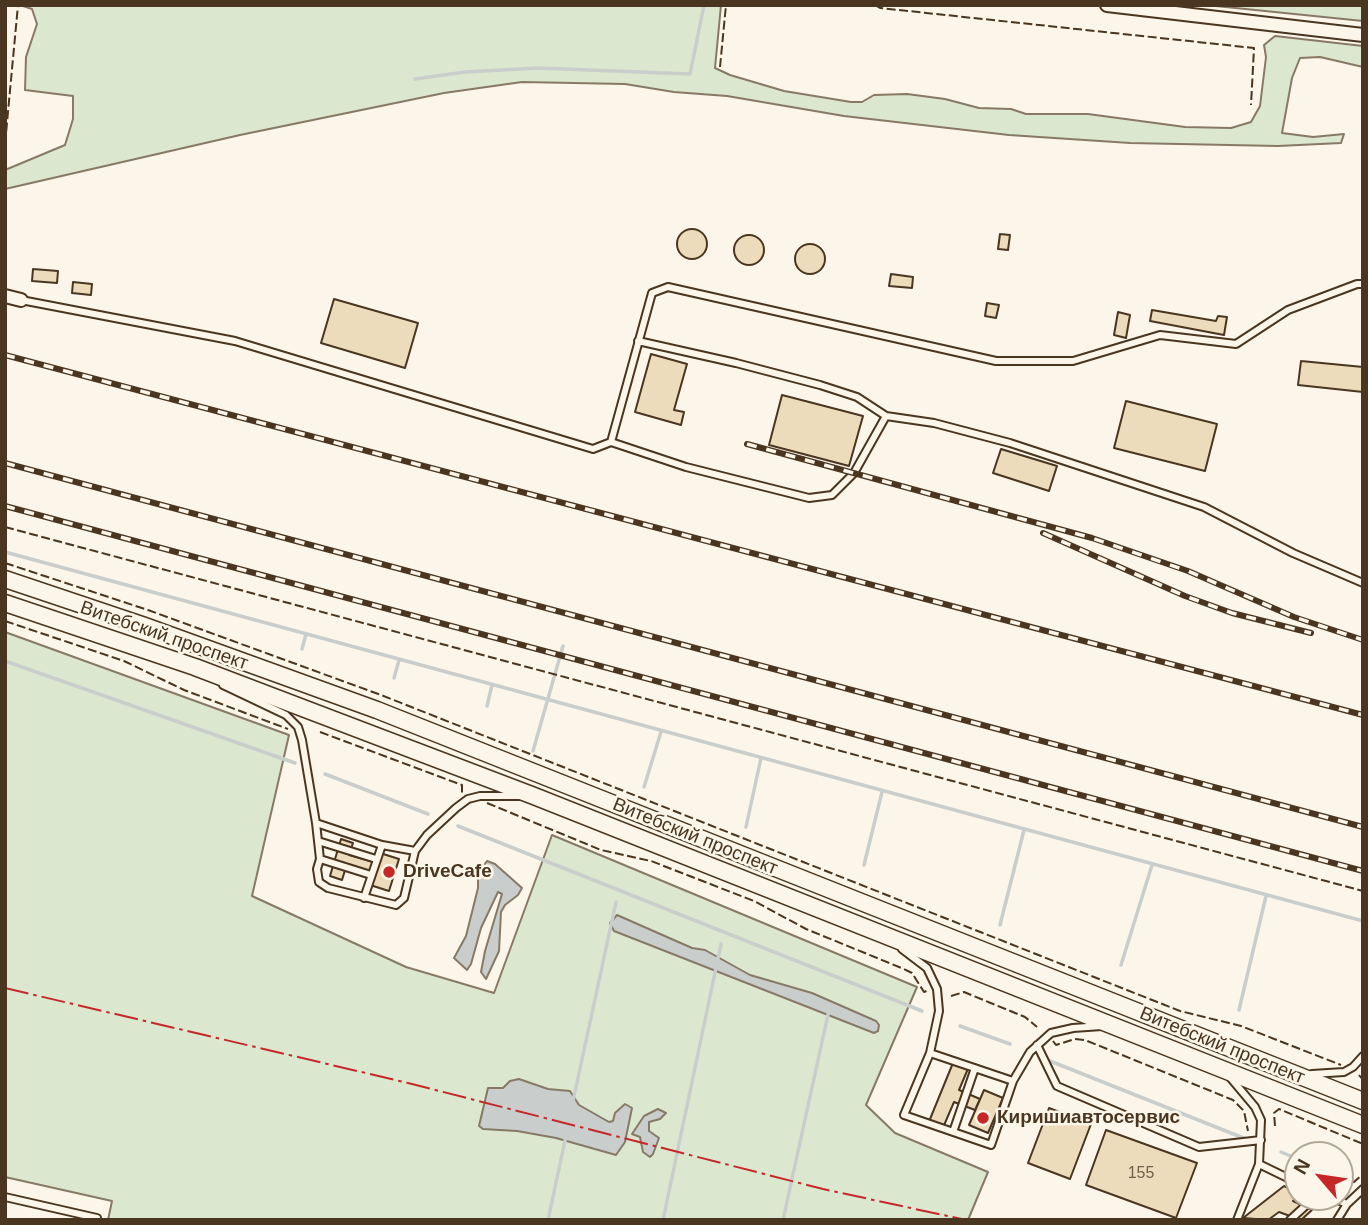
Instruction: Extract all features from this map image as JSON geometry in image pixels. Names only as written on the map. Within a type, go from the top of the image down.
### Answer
[{"type":"main road","name":"Витебский проспект","points":[[5,579],[142,625],[377,710],[1363,1101]]},
{"type":"main road","name":"Витебский проспект","points":[[5,603],[195,667],[534,796],[1363,1125]]},
{"type":"street","points":[[1107,5],[1363,35]]},
{"type":"street","points":[[5,296],[21,300]]},
{"type":"lane","points":[[611,442],[652,293],[668,287],[996,361],[1073,361],[1160,335],[1236,344],[1288,310],[1363,284]]},
{"type":"lane","points":[[21,300],[235,341],[593,449],[611,442],[687,467],[808,498],[832,495],[854,473],[886,416]]},
{"type":"lane","points":[[638,341],[736,363],[845,393],[857,397],[886,416],[934,424],[1010,443],[1204,507],[1293,553],[1363,583]]},
{"type":"lane","points":[[195,667],[237,694],[286,715],[298,727],[316,823],[320,859],[317,869],[319,882],[328,888],[396,905],[404,898],[415,851],[427,835],[468,799],[480,796],[534,796]]},
{"type":"lane","points":[[316,823],[382,845],[415,851]]},
{"type":"lane","points":[[318,841],[376,859]]},
{"type":"lane","points":[[364,898],[382,845]]},
{"type":"lane","points":[[320,859],[371,875]]},
{"type":"lane","points":[[883,935],[927,968],[937,989],[939,1011],[930,1053],[904,1115],[991,1145],[1013,1081],[1020,1066],[1037,1045],[1051,1033],[1062,1030],[1113,1026]]},
{"type":"lane","points":[[1037,1045],[1058,1086],[1199,1147],[1261,1140]]},
{"type":"lane","points":[[930,1053],[1013,1081]]},
{"type":"lane","points":[[1296,1074],[1344,1072],[1363,1056]]},
{"type":"lane","points":[[953,1132],[975,1068]]},
{"type":"lane","points":[[1226,1070],[1255,1107],[1261,1120],[1259,1164],[1237,1220]]},
{"type":"lane","points":[[1259,1164],[1284,1176]]},
{"type":"lane","points":[[5,1197],[97,1218]]},
{"type":"green space","points":[[20,5],[721,5],[715,68],[784,91],[851,102],[862,102],[874,95],[907,94],[945,99],[979,108],[1011,109],[1026,114],[1088,114],[1185,127],[1231,128],[1251,122],[1260,106],[1266,57],[1264,45],[1275,36],[1363,46],[1363,67],[1320,57],[1300,58],[1292,78],[1282,133],[1313,137],[1344,134],[1341,143],[1278,146],[1130,143],[1009,135],[844,116],[727,96],[674,92],[625,84],[522,82],[444,93],[240,135],[5,189],[5,170],[65,145],[73,119],[73,96],[25,90],[26,57],[37,24],[32,9]]},
{"type":"green space","points":[[1206,5],[1363,5],[1363,21]]},
{"type":"green space","points":[[5,632],[289,735],[252,896],[406,967],[494,993],[552,835],[917,987],[866,1105],[895,1133],[988,1172],[968,1220],[108,1220],[112,1201],[5,1177]]},
{"type":"shaded area","points":[[487,861],[495,864],[522,888],[501,912],[499,951],[486,979],[481,972],[502,894],[498,892],[481,928],[467,970],[454,958],[466,936],[478,888],[478,874]]},
{"type":"shaded area","points":[[617,915],[692,948],[705,950],[750,975],[812,993],[876,1021],[879,1025],[878,1031],[874,1033],[614,931],[610,923]]},
{"type":"shaded area","points":[[519,1079],[548,1089],[570,1091],[579,1105],[609,1122],[613,1121],[615,1113],[625,1104],[632,1108],[625,1142],[616,1155],[556,1138],[517,1131],[483,1129],[479,1126],[488,1088],[503,1088],[510,1081]]},
{"type":"shaded area","points":[[658,1109],[666,1113],[660,1119],[649,1122],[649,1131],[659,1138],[650,1157],[643,1152],[640,1137],[632,1134],[644,1116]]},
{"type":"building","points":[[692,229],[703,233],[707,244],[703,255],[692,259],[681,255],[677,244],[681,233]]},
{"type":"building","points":[[1000,234],[1010,235],[1008,250],[998,249]]},
{"type":"building","points":[[749,235],[760,239],[764,250],[760,261],[749,265],[738,261],[734,250],[738,239]]},
{"type":"building","points":[[810,244],[821,248],[825,259],[821,270],[810,274],[799,270],[795,259],[799,248]]},
{"type":"building","points":[[33,269],[58,271],[57,283],[32,281]]},
{"type":"building","points":[[891,274],[913,277],[912,288],[889,286]]},
{"type":"building","points":[[73,282],[92,284],[91,295],[72,293]]},
{"type":"building","points":[[334,299],[418,323],[405,368],[321,343]]},
{"type":"building","points":[[987,303],[999,305],[996,318],[985,316]]},
{"type":"building","points":[[1152,310],[1216,321],[1218,316],[1227,317],[1224,335],[1150,321]]},
{"type":"building","points":[[1118,312],[1130,315],[1126,338],[1114,335]]},
{"type":"building","points":[[651,354],[687,364],[674,410],[684,412],[681,425],[635,412]]},
{"type":"building","points":[[1301,361],[1363,367],[1363,392],[1298,385]]},
{"type":"building","points":[[782,395],[863,416],[849,466],[769,445]]},
{"type":"building","points":[[1126,401],[1217,424],[1205,471],[1114,448]]},
{"type":"building","points":[[1001,449],[1057,466],[1049,491],[993,473]]},
{"type":"building","points":[[341,839],[353,843],[349,855],[374,862],[370,874],[346,867],[342,880],[330,876]]},
{"type":"building","points":[[380,853],[399,859],[389,891],[370,885]]},
{"type":"building","points":[[955,1058],[970,1064],[959,1090],[980,1099],[975,1110],[954,1102],[942,1130],[928,1124]]},
{"type":"building","name":"Киришиавтосервис","points":[[984,1090],[1003,1098],[988,1133],[969,1125]]},
{"type":"building","points":[[1049,1108],[1091,1124],[1070,1179],[1028,1163]]},
{"type":"building","points":[[1106,1130],[1197,1163],[1176,1218],[1086,1185]]},
{"type":"building","points":[[1284,1186],[1284,1211],[1311,1211],[1301,1220],[1279,1212],[1268,1220],[1243,1218]]},
{"type":"waterway","points":[[415,79],[465,72],[538,68],[690,74],[704,5]]},
{"type":"waterway","points":[[5,552],[1363,921]]},
{"type":"waterway","points":[[302,649],[306,634]]},
{"type":"waterway","points":[[533,751],[563,646]]},
{"type":"waterway","points":[[394,678],[399,660]]},
{"type":"waterway","points":[[5,661],[295,763]]},
{"type":"waterway","points":[[487,706],[492,685]]},
{"type":"waterway","points":[[644,787],[661,732]]},
{"type":"waterway","points":[[746,827],[761,758]]},
{"type":"waterway","points":[[325,774],[428,814]]},
{"type":"waterway","points":[[864,865],[882,792]]},
{"type":"waterway","points":[[458,826],[922,1011]]},
{"type":"waterway","points":[[1000,925],[1024,830]]},
{"type":"waterway","points":[[1121,965],[1152,865]]},
{"type":"waterway","points":[[1239,1010],[1266,896]]},
{"type":"waterway","points":[[573,1101],[616,902]]},
{"type":"waterway","points":[[663,1220],[721,944]]},
{"type":"waterway","points":[[783,1220],[829,1010]]},
{"type":"waterway","points":[[960,1026],[1010,1044]]},
{"type":"waterway","points":[[1050,1061],[1246,1139]]},
{"type":"waterway","points":[[548,1220],[566,1136]]},
{"type":"railway","points":[[5,355],[1363,715]]},
{"type":"railway","points":[[747,444],[1092,538],[1188,571],[1294,617],[1363,640]]},
{"type":"railway","points":[[5,463],[1363,827]]},
{"type":"railway","points":[[5,506],[1363,871]]},
{"type":"railway","points":[[1043,533],[1185,596],[1232,613],[1311,633]]},
{"type":"fence","points":[[5,144],[18,5]]},
{"type":"fence","points":[[720,67],[726,5]]},
{"type":"fence","points":[[875,5],[880,8],[1254,48],[1251,105]]},
{"type":"fence","points":[[5,527],[1363,891]]},
{"type":"fence","points":[[5,563],[148,610],[381,695],[1180,1011],[1241,1026],[1341,1065]]},
{"type":"fence","points":[[5,621],[124,661],[184,690],[288,729]]},
{"type":"fence","points":[[320,732],[462,785],[462,793]]},
{"type":"fence","points":[[487,803],[601,850],[651,861],[754,901],[806,929],[912,973],[924,992],[929,990]]},
{"type":"fence","points":[[951,996],[964,992],[1025,1017],[1037,1027]]},
{"type":"fence","points":[[1053,1041],[1056,1045],[1075,1039],[1085,1040],[1233,1100],[1244,1111],[1248,1131]]},
{"type":"fence","points":[[1359,1075],[1363,1080]]},
{"type":"fence","points":[[1275,1126],[1274,1113],[1279,1109],[1363,1144]]},
{"type":"fence","points":[[1354,1182],[1363,1174]]},
{"type":"power","points":[[5,988],[408,1083],[823,1189],[966,1220]]},
{"type":"place","name":"DriveCafe","points":[[389,872]]},
{"type":"place","name":"Киришиавтосервис","points":[[983,1118]]}]
